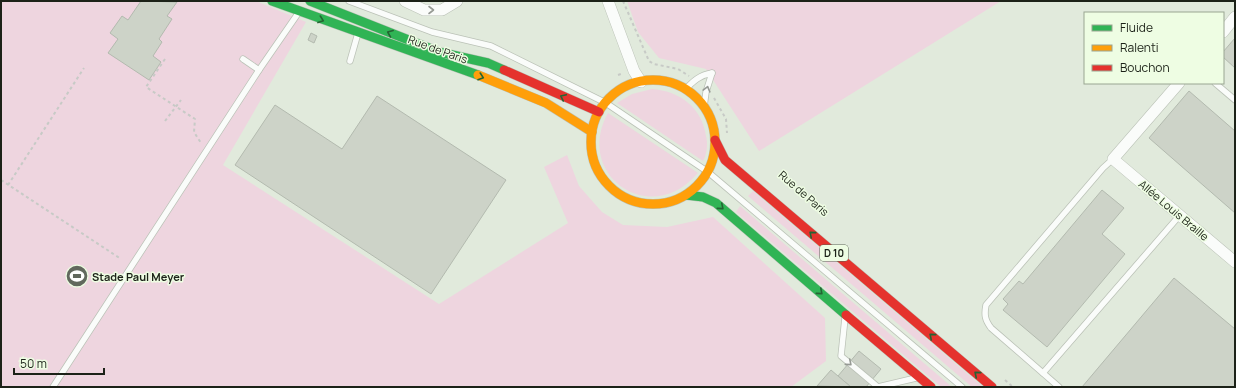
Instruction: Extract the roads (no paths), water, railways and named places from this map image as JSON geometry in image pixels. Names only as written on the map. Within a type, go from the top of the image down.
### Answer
[{"type":"main road","name":"Rue de Paris","points":[[272,1],[496,82],[546,103],[592,132]]},
{"type":"main road","name":"Rue de Paris","points":[[311,1],[439,52],[488,64],[599,112]]},
{"type":"main road","points":[[641,82],[664,82],[685,90],[704,107],[711,122],[715,138],[714,155],[708,172],[702,181],[686,195],[669,202],[652,205],[634,202],[618,194],[605,182],[596,167],[591,150],[592,132],[599,112],[606,102],[621,90],[641,82]]},
{"type":"main road","name":"D 10","points":[[715,138],[725,160],[992,387]]},
{"type":"main road","points":[[686,195],[703,197],[716,203],[931,387]]},
{"type":"street","points":[[403,1],[424,10],[442,10],[457,1]]},
{"type":"street","points":[[608,1],[634,71],[641,82]]},
{"type":"street","points":[[1224,31],[1235,17]]},
{"type":"street","points":[[1113,159],[1178,84]]},
{"type":"street","name":"Allée Louis Braille","points":[[1113,159],[1235,262]]},
{"type":"lane","points":[[53,387],[259,70],[299,11],[311,1]]},
{"type":"lane","points":[[349,1],[432,32],[491,46],[606,102],[708,172],[962,387]]},
{"type":"lane","points":[[350,61],[358,33],[366,23]]},
{"type":"lane","points":[[243,59],[259,70]]},
{"type":"lane","points":[[685,90],[695,80],[704,74],[712,72],[707,88],[704,107]]},
{"type":"lane","points":[[1216,84],[1235,100]]},
{"type":"lane","points":[[1059,387],[986,322],[986,305],[1103,168],[1113,159]]},
{"type":"lane","points":[[1043,373],[1180,215]]},
{"type":"lane","points":[[846,314],[841,356],[878,387],[920,377]]},
{"type":"place","name":"Stade Paul Meyer","points":[[77,276]]}]
